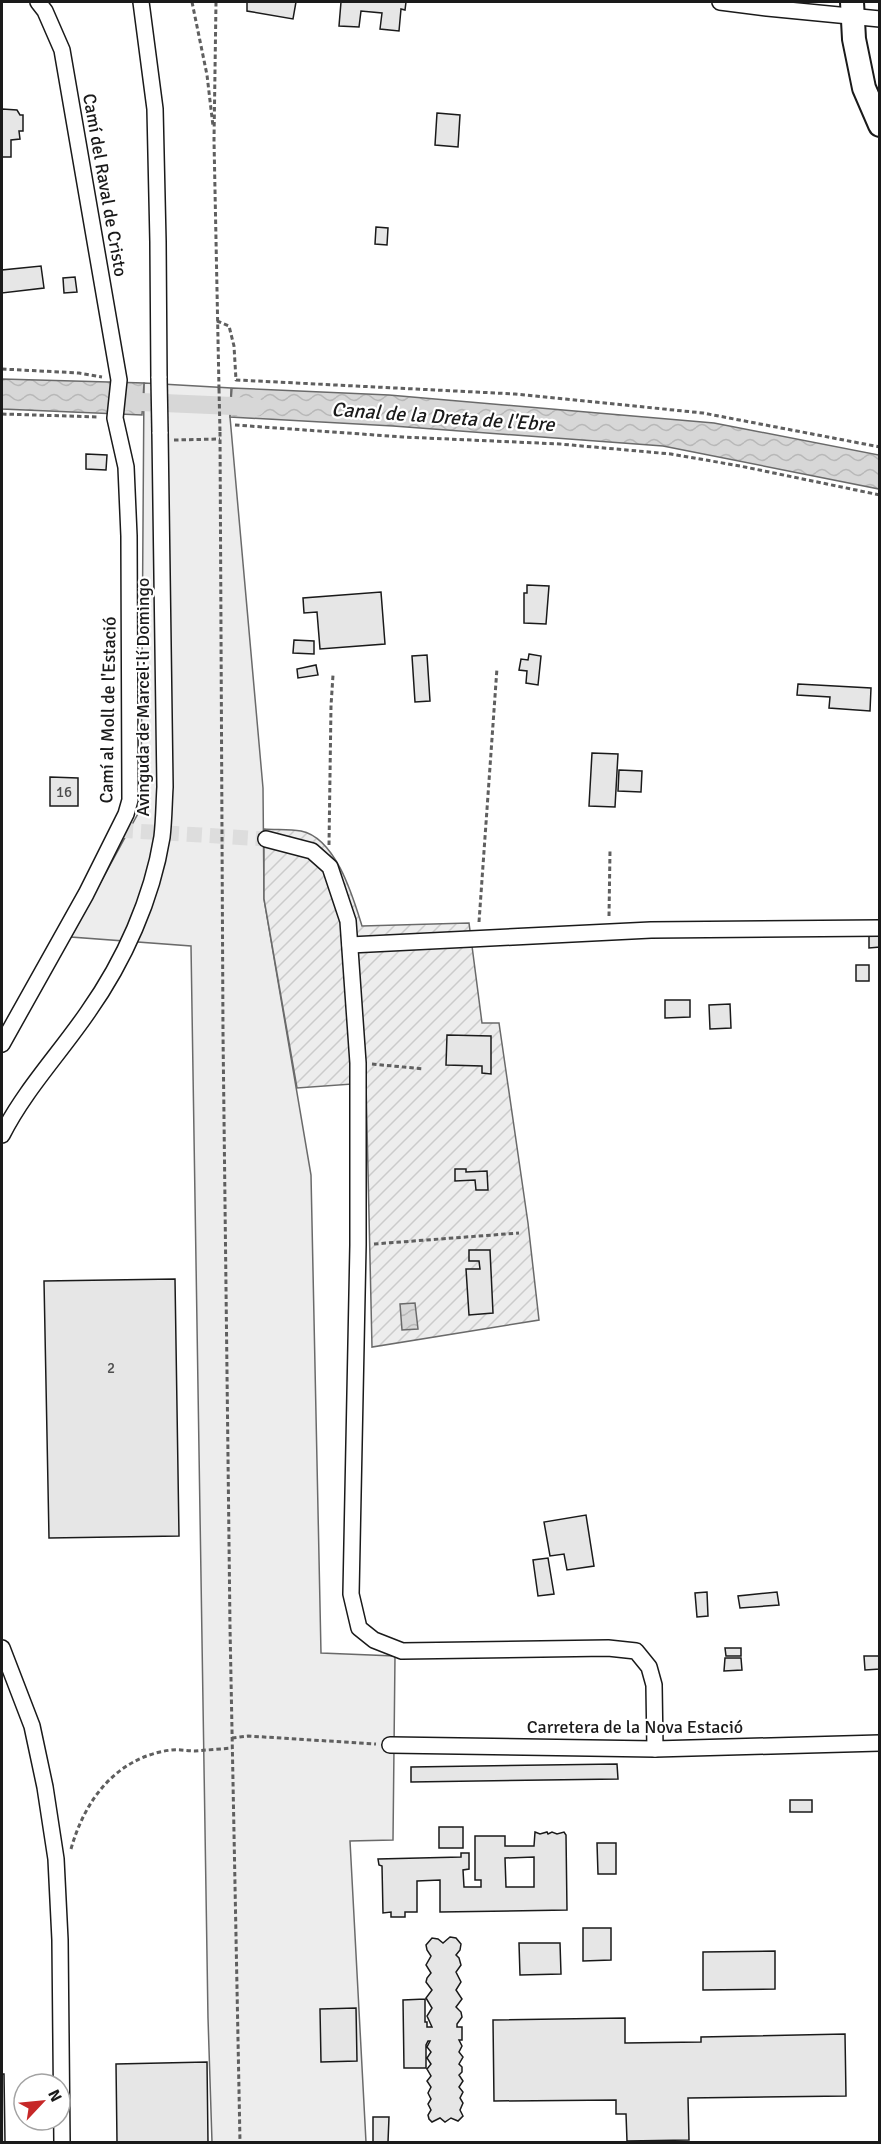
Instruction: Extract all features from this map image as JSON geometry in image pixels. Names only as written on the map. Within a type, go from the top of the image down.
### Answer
[{"type":"street","name":"Camí del Raval de Cristo","points":[[38,2],[45,11],[62,50],[119,380],[116,418]]},
{"type":"street","name":"Avinguda de Marcel·lí Domingo","points":[[2,1135],[42,1073],[89,1011],[118,965],[137,923],[151,882],[162,837],[165,787],[159,242],[155,110],[141,2]]},
{"type":"street","points":[[720,2],[853,9],[879,18]]},
{"type":"street","points":[[853,9],[855,39],[864,88],[879,125]]},
{"type":"street","name":"Camí al Moll de l'Estació","points":[[2,1044],[86,894],[126,814],[130,800],[128,512],[126,467],[116,418]]},
{"type":"street","points":[[266,839],[312,851],[330,867],[348,921],[358,1063],[351,1594],[358,1628],[374,1640],[402,1651],[608,1648],[636,1651],[649,1667],[654,1685],[655,1749]]},
{"type":"street","points":[[350,945],[651,930],[879,928]]},
{"type":"street","points":[[2,1648],[32,1726],[45,1787],[56,1859],[60,1940],[62,2142]]},
{"type":"street","name":"Carretera de la Nova Estació","points":[[390,1745],[655,1749],[879,1743]]},
{"type":"path","points":[[192,2],[207,75],[214,140]]},
{"type":"path","points":[[216,2],[214,140],[220,432],[223,1033],[232,1748],[240,2142]]},
{"type":"path","points":[[217,321],[229,326],[234,346],[236,380],[527,395],[703,413],[879,447]]},
{"type":"path","points":[[2,369],[79,373],[119,380]]},
{"type":"path","points":[[2,414],[116,418]]},
{"type":"path","points":[[235,425],[403,437],[560,444],[671,454],[879,495]]},
{"type":"path","points":[[160,436],[220,439]]},
{"type":"path","points":[[478,939],[497,669]]},
{"type":"path","points":[[330,867],[330,729],[333,675]]},
{"type":"path","points":[[608,932],[610,851]]},
{"type":"path","points":[[358,1063],[424,1069]]},
{"type":"path","points":[[357,1245],[519,1233]]},
{"type":"path","points":[[232,1738],[248,1736],[390,1745]]},
{"type":"path","points":[[56,1859],[68,1858],[78,1824],[90,1803],[111,1777],[137,1760],[174,1750],[232,1748]]},
{"type":"shaded area","points":[[144,383],[231,388],[230,417],[263,788],[264,899],[311,1175],[321,1653],[395,1656],[393,1840],[350,1841],[366,2142],[212,2142],[208,2018],[191,946],[71,937],[141,808]]},
{"type":"shaded area","points":[[264,829],[301,831],[313,836],[324,845],[341,870],[362,926],[469,923],[482,1023],[499,1023],[528,1223],[539,1320],[372,1347],[366,1083],[297,1088],[264,899]]},
{"type":"water","points":[[2,379],[144,383],[142,415],[2,409]]},
{"type":"water","points":[[232,388],[389,395],[714,423],[879,455],[879,489],[663,446],[393,426],[230,417]]},
{"type":"water","points":[[415,1303],[418,1329],[402,1330],[400,1304]]},
{"type":"building","points":[[247,2],[296,2],[293,19],[247,11]]},
{"type":"building","points":[[341,2],[406,2],[405,10],[401,9],[399,31],[380,29],[382,13],[361,11],[359,27],[339,26]]},
{"type":"building","points":[[2,109],[17,110],[20,115],[23,115],[23,131],[19,131],[20,139],[11,140],[11,157],[2,157]]},
{"type":"building","points":[[437,113],[460,115],[458,147],[435,145]]},
{"type":"building","points":[[376,227],[388,228],[387,245],[375,244]]},
{"type":"building","points":[[41,266],[44,288],[2,293],[2,270]]},
{"type":"building","points":[[75,277],[77,292],[64,293],[63,278]]},
{"type":"building","points":[[86,454],[107,455],[106,470],[86,469]]},
{"type":"building","points":[[527,585],[549,586],[546,624],[524,623],[524,593],[527,593]]},
{"type":"building","points":[[381,592],[385,644],[320,649],[317,612],[304,613],[303,598]]},
{"type":"building","points":[[294,640],[314,641],[314,654],[293,653]]},
{"type":"building","points":[[529,654],[541,656],[538,685],[526,683],[527,671],[519,670],[521,659],[528,660]]},
{"type":"building","points":[[427,655],[430,701],[415,702],[412,656]]},
{"type":"building","points":[[316,665],[318,675],[298,678],[297,669]]},
{"type":"building","points":[[798,684],[871,688],[870,711],[829,708],[830,697],[797,695]]},
{"type":"building","points":[[592,753],[618,754],[615,807],[589,806]]},
{"type":"building","points":[[619,770],[642,771],[641,792],[618,791]]},
{"type":"building","points":[[50,777],[78,778],[78,806],[50,806]]},
{"type":"building","points":[[869,934],[880,934],[880,947],[869,948]]},
{"type":"building","points":[[856,965],[869,965],[869,981],[856,981]]},
{"type":"building","points":[[665,1000],[690,1000],[690,1017],[665,1018]]},
{"type":"building","points":[[730,1004],[731,1028],[710,1029],[709,1005]]},
{"type":"building","points":[[447,1035],[491,1036],[491,1074],[482,1073],[482,1066],[446,1065]]},
{"type":"building","points":[[455,1169],[466,1169],[466,1172],[487,1171],[488,1190],[476,1190],[475,1180],[455,1181]]},
{"type":"building","points":[[469,1250],[490,1250],[493,1313],[469,1315],[466,1269],[480,1269],[479,1261],[469,1261]]},
{"type":"building","points":[[175,1279],[179,1536],[49,1538],[44,1281]]},
{"type":"building","points":[[586,1515],[594,1566],[567,1570],[564,1554],[550,1556],[544,1522]]},
{"type":"building","points":[[548,1558],[554,1594],[538,1596],[533,1560]]},
{"type":"building","points":[[707,1592],[708,1616],[697,1617],[695,1593]]},
{"type":"building","points":[[777,1592],[779,1605],[740,1608],[738,1596]]},
{"type":"building","points":[[725,1648],[741,1648],[741,1656],[726,1656]]},
{"type":"building","points":[[864,1656],[880,1656],[880,1669],[865,1670]]},
{"type":"building","points":[[725,1658],[741,1658],[742,1670],[724,1671]]},
{"type":"building","points":[[617,1764],[618,1779],[411,1782],[411,1767]]},
{"type":"building","points":[[790,1800],[812,1800],[812,1812],[790,1812]]},
{"type":"building","points":[[439,1827],[463,1827],[463,1848],[439,1848]]},
{"type":"building","points":[[535,1832],[557,1834],[564,1832],[566,1835],[567,1910],[440,1912],[440,1880],[417,1881],[417,1912],[405,1912],[405,1917],[391,1917],[391,1912],[383,1913],[382,1866],[379,1865],[378,1859],[461,1857],[461,1853],[469,1853],[469,1869],[463,1870],[464,1887],[481,1887],[481,1880],[475,1880],[475,1836],[505,1836],[505,1846],[534,1846]],"holes":[[[534,1857],[534,1887],[506,1887],[505,1858]]]},
{"type":"building","points":[[597,1843],[616,1843],[616,1874],[598,1874]]},
{"type":"building","points":[[583,1928],[611,1928],[611,1960],[583,1961]]},
{"type":"building","points":[[450,1937],[456,1938],[461,1944],[456,1955],[461,1965],[456,1972],[461,1982],[456,1990],[462,1999],[456,2007],[462,2017],[457,2027],[462,2027],[462,2040],[459,2040],[462,2046],[459,2052],[463,2057],[459,2064],[462,2072],[459,2075],[463,2081],[459,2087],[463,2092],[460,2098],[463,2103],[460,2110],[463,2116],[458,2121],[451,2118],[445,2122],[440,2118],[432,2122],[428,2115],[431,2110],[428,2104],[431,2099],[428,2093],[431,2087],[427,2081],[431,2076],[427,2069],[431,2064],[427,2058],[431,2052],[427,2047],[430,2041],[426,2045],[426,2068],[404,2068],[403,2000],[425,1999],[425,2022],[427,2022],[427,2027],[432,2027],[427,2016],[432,2008],[426,1998],[432,1990],[426,1982],[431,1973],[426,1965],[431,1956],[426,1945],[432,1938],[443,1943]]},
{"type":"building","points":[[519,1943],[560,1943],[561,1974],[520,1975]]},
{"type":"building","points":[[775,1951],[775,1989],[703,1990],[703,1952]]},
{"type":"building","points":[[356,2008],[357,2061],[321,2062],[320,2009]]},
{"type":"building","points":[[625,2018],[625,2043],[701,2042],[701,2037],[845,2034],[846,2096],[688,2098],[689,2140],[627,2141],[626,2114],[616,2114],[616,2100],[494,2101],[493,2020]]},
{"type":"building","points":[[207,2062],[208,2142],[117,2142],[116,2064]]},
{"type":"building","points":[[2,2074],[4,2074],[5,2142],[2,2142]]},
{"type":"building","points":[[373,2117],[389,2117],[388,2142],[373,2142]]},
{"type":"waterway","name":"Canal de la Dreta de l'Ebre","points":[[118,401],[256,407]]},
{"type":"tunnel","points":[[118,830],[266,839]]}]
